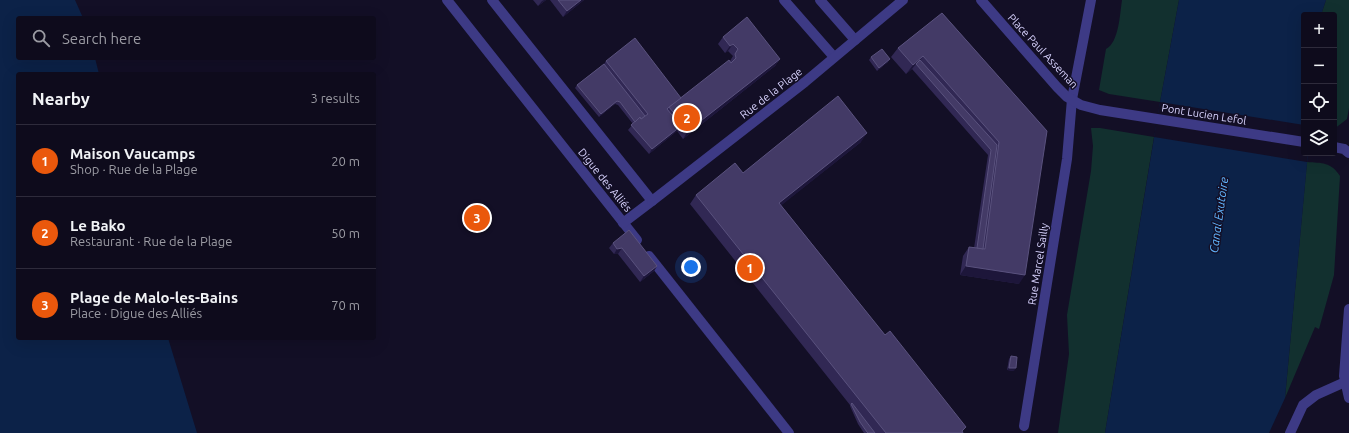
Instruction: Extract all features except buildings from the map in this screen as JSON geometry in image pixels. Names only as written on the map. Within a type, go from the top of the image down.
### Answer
[{"type":"street","name":"Digue des Alliés","points":[[446,0],[622,223],[652,201]]},
{"type":"street","points":[[492,0],[652,201]]},
{"type":"street","points":[[784,0],[834,57]]},
{"type":"street","points":[[820,0],[855,40]]},
{"type":"street","name":"Rue de la Plage","points":[[652,201],[805,82],[903,0]]},
{"type":"street","name":"Place Paul Asseman","points":[[981,0],[1049,79],[1081,105],[1100,110]]},
{"type":"street","name":"Place Paul Asseman","points":[[1072,99],[1091,0]]},
{"type":"street","name":"Rue Marcel Sailly","points":[[1023,429],[1067,159],[1072,99]]},
{"type":"street","name":"Pont Lucien Lefol","points":[[1100,110],[1301,142]]},
{"type":"street","points":[[1337,148],[1344,149],[1349,153]]},
{"type":"street","points":[[622,223],[789,433]]},
{"type":"street","points":[[1349,309],[1344,367],[1345,382],[1349,398]]},
{"type":"street","points":[[1290,433],[1303,405],[1316,395],[1345,382]]},
{"type":"green space","points":[[1122,0],[1179,0],[1160,102],[1109,94],[1099,90],[1106,49],[1114,41]]},
{"type":"green space","points":[[1326,0],[1349,0],[1349,108],[1347,119],[1337,127],[1337,12],[1322,12]]},
{"type":"green space","points":[[1091,128],[1100,128],[1154,137],[1105,433],[1058,433],[1069,354],[1067,315],[1091,171],[1093,146]]},
{"type":"green space","points":[[1307,162],[1326,164],[1337,171],[1340,176],[1334,275],[1319,329],[1315,327],[1285,398]]},
{"type":"water","points":[[0,0],[75,0],[82,16],[16,16],[16,60],[96,60],[98,72],[16,72],[16,340],[169,340],[197,433],[0,433]]},
{"type":"water","name":"Canal Exutoire","points":[[1179,0],[1326,0],[1322,12],[1301,12],[1301,156],[1308,156],[1285,398],[1269,433],[1105,433],[1160,102]]},
{"type":"pier","points":[[1160,102],[1301,125],[1301,156],[1308,156],[1307,162],[1154,137]]},
{"type":"place","name":"Le Bako","points":[[687,118]]},
{"type":"place","name":"Plage de Malo-les-Bains","points":[[477,218]]},
{"type":"place","name":"Maison Vaucamps","points":[[750,268]]}]
